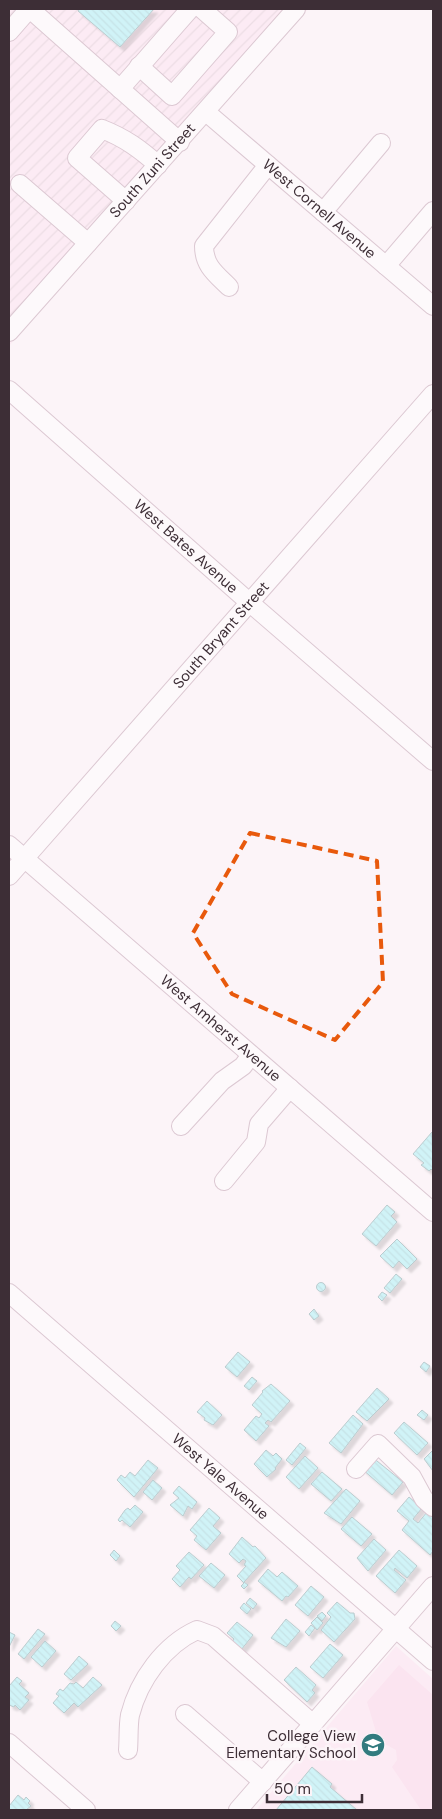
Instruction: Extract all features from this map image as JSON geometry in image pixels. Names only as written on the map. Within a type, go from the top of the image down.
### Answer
[{"type":"street","points":[[9,32],[30,9],[180,142]]},
{"type":"street","points":[[120,89],[190,9]]},
{"type":"street","points":[[139,66],[172,96],[228,32],[202,9]]},
{"type":"street","name":"South Zuni Street","points":[[9,332],[180,142],[296,9]]},
{"type":"street","name":"West Cornell Avenue","points":[[206,112],[433,306]]},
{"type":"street","points":[[126,201],[77,158],[102,130],[120,136],[137,146],[158,165]]},
{"type":"street","points":[[322,212],[381,143]]},
{"type":"street","points":[[229,287],[210,269],[204,258],[204,246],[268,165]]},
{"type":"street","points":[[20,184],[88,243]]},
{"type":"street","points":[[386,266],[433,211]]},
{"type":"street","name":"West Bates Avenue","points":[[9,390],[433,762]]},
{"type":"street","name":"South Bryant Street","points":[[9,876],[433,394]]},
{"type":"street","name":"West Amherst Avenue","points":[[9,845],[433,1212]]},
{"type":"street","points":[[181,1126],[222,1081],[243,1066],[251,1055]]},
{"type":"street","points":[[224,1181],[256,1142],[259,1124],[290,1088]]},
{"type":"street","name":"West Yale Avenue","points":[[9,1293],[433,1661]]},
{"type":"street","points":[[356,1470],[378,1444],[412,1478],[424,1499],[433,1507]]},
{"type":"street","points":[[238,1810],[433,1586]]},
{"type":"street","points":[[128,1750],[130,1717],[150,1670],[184,1636],[197,1630],[213,1636],[313,1724]]},
{"type":"street","points":[[185,1714],[263,1782]]},
{"type":"street","points":[[9,1743],[86,1810]]},
{"type":"highlighted area","points":[[250,833],[377,861],[383,982],[335,1040],[232,994],[193,933]]},
{"type":"shaded area","points":[[9,9],[308,9],[9,346]]},
{"type":"shaded area","name":"College View Elementary School","points":[[396,1646],[433,1679],[433,1810],[256,1810]]},
{"type":"shaded area","points":[[399,1665],[433,1695],[433,1810],[421,1810],[392,1767],[397,1760],[396,1750],[387,1745],[380,1745],[367,1702]]},
{"type":"building","points":[[79,9],[154,9],[120,47],[78,11]]},
{"type":"building","points":[[432,1132],[433,1171],[431,1169],[429,1171],[421,1165],[424,1163],[413,1154]]},
{"type":"building","points":[[387,1205],[395,1212],[391,1216],[397,1222],[376,1246],[362,1234]]},
{"type":"building","points":[[397,1239],[417,1259],[407,1269],[399,1261],[393,1268],[380,1256]]},
{"type":"building","points":[[396,1274],[402,1279],[390,1293],[384,1288]]},
{"type":"building","points":[[321,1283],[325,1287],[321,1291],[317,1287]]},
{"type":"building","points":[[382,1292],[387,1295],[382,1301],[378,1297]]},
{"type":"building","points":[[314,1309],[319,1316],[314,1320],[309,1314]]},
{"type":"building","points":[[238,1352],[250,1362],[237,1377],[225,1367]]},
{"type":"building","points":[[424,1362],[430,1366],[426,1372],[420,1367]]},
{"type":"building","points":[[252,1377],[257,1381],[249,1390],[244,1386]]},
{"type":"building","points":[[271,1384],[290,1401],[271,1422],[268,1420],[265,1423],[269,1426],[256,1441],[244,1430],[256,1416],[259,1418],[262,1414],[252,1405],[262,1391]]},
{"type":"building","points":[[377,1388],[389,1399],[367,1421],[356,1412]]},
{"type":"building","points":[[207,1401],[222,1415],[213,1425],[204,1420],[205,1418],[197,1412]]},
{"type":"building","points":[[422,1410],[428,1415],[424,1420],[417,1415]]},
{"type":"building","points":[[353,1415],[363,1424],[341,1453],[329,1443]]},
{"type":"building","points":[[404,1422],[428,1443],[417,1455],[394,1433]]},
{"type":"building","points":[[300,1443],[306,1448],[292,1465],[286,1460]]},
{"type":"building","points":[[266,1450],[273,1456],[276,1453],[282,1459],[276,1469],[267,1477],[254,1464]]},
{"type":"building","points":[[433,1450],[433,1471],[424,1459]]},
{"type":"building","points":[[305,1456],[318,1468],[299,1489],[286,1477]]},
{"type":"building","points":[[372,1457],[403,1482],[392,1495],[362,1469]]},
{"type":"building","points":[[148,1460],[158,1468],[134,1497],[117,1480],[121,1475],[125,1478],[130,1472],[135,1476]]},
{"type":"building","points":[[322,1472],[342,1489],[331,1501],[311,1484]]},
{"type":"building","points":[[153,1480],[162,1488],[152,1500],[143,1492]]},
{"type":"building","points":[[179,1486],[197,1502],[192,1509],[188,1506],[183,1516],[170,1505],[179,1498],[173,1493]]},
{"type":"building","points":[[346,1489],[360,1501],[341,1524],[324,1513]]},
{"type":"building","points":[[409,1497],[422,1508],[413,1519],[418,1523],[427,1512],[433,1518],[433,1551],[430,1555],[402,1530],[409,1521],[397,1511]]},
{"type":"building","points":[[135,1505],[143,1512],[130,1527],[122,1520],[120,1522],[118,1520],[125,1510],[128,1508],[130,1510]]},
{"type":"building","points":[[209,1508],[220,1518],[213,1526],[221,1533],[206,1550],[194,1540],[197,1536],[190,1530]]},
{"type":"building","points":[[352,1517],[372,1534],[361,1546],[341,1529]]},
{"type":"building","points":[[242,1537],[253,1547],[255,1546],[266,1558],[244,1582],[248,1585],[244,1589],[241,1586],[244,1583],[237,1576],[246,1566],[244,1565],[246,1561],[243,1559],[239,1563],[229,1554]]},
{"type":"building","points":[[374,1539],[386,1550],[368,1571],[357,1558]]},
{"type":"building","points":[[114,1550],[120,1556],[116,1561],[110,1555]]},
{"type":"building","points":[[399,1550],[417,1566],[407,1578],[395,1568],[394,1570],[406,1580],[395,1593],[376,1576]]},
{"type":"building","points":[[189,1552],[204,1565],[191,1579],[189,1577],[180,1587],[172,1579],[180,1570],[176,1566]]},
{"type":"building","points":[[211,1563],[225,1575],[214,1588],[199,1576]]},
{"type":"building","points":[[268,1569],[277,1577],[282,1572],[298,1586],[282,1601],[258,1581]]},
{"type":"building","points":[[311,1586],[324,1597],[308,1616],[295,1605]]},
{"type":"building","points":[[250,1598],[257,1604],[253,1609],[246,1603]]},
{"type":"building","points":[[337,1602],[350,1613],[354,1613],[355,1619],[334,1642],[321,1630],[331,1617],[327,1613]]},
{"type":"building","points":[[244,1603],[251,1609],[247,1614],[240,1608]]},
{"type":"building","points":[[322,1612],[326,1616],[322,1621],[317,1616]]},
{"type":"building","points":[[317,1617],[323,1623],[317,1630],[311,1623]]},
{"type":"building","points":[[286,1619],[300,1631],[286,1647],[271,1638]]},
{"type":"building","points":[[115,1621],[121,1626],[116,1631],[111,1626]]},
{"type":"building","points":[[237,1622],[253,1635],[241,1650],[232,1642],[234,1639],[227,1633]]},
{"type":"building","points":[[311,1625],[315,1628],[309,1636],[305,1632]]},
{"type":"building","points":[[38,1629],[45,1634],[24,1659],[18,1654]]},
{"type":"building","points":[[9,1632],[15,1635],[9,1647]]},
{"type":"building","points":[[45,1641],[56,1651],[42,1667],[31,1657]]},
{"type":"building","points":[[330,1644],[343,1655],[323,1678],[310,1667]]},
{"type":"building","points":[[79,1656],[88,1664],[71,1680],[64,1674]]},
{"type":"building","points":[[296,1667],[316,1685],[312,1690],[315,1693],[307,1702],[284,1680]]},
{"type":"building","points":[[17,1677],[22,1681],[19,1684],[29,1693],[25,1697],[29,1700],[20,1710],[15,1705],[14,1707],[9,1705],[9,1686]]},
{"type":"building","points":[[93,1677],[102,1685],[78,1707],[74,1703],[64,1713],[53,1703],[59,1696],[56,1694],[60,1689],[63,1691],[70,1683],[74,1684],[76,1682],[83,1688]]},
{"type":"building","points":[[312,1767],[332,1784],[330,1787],[357,1810],[276,1810]]},
{"type":"building","points":[[18,1795],[24,1800],[26,1797],[30,1801],[28,1803],[31,1806],[26,1810],[9,1810],[9,1806]]},
{"type":"place","name":"College View Elementary School","points":[[373,1745]]}]
